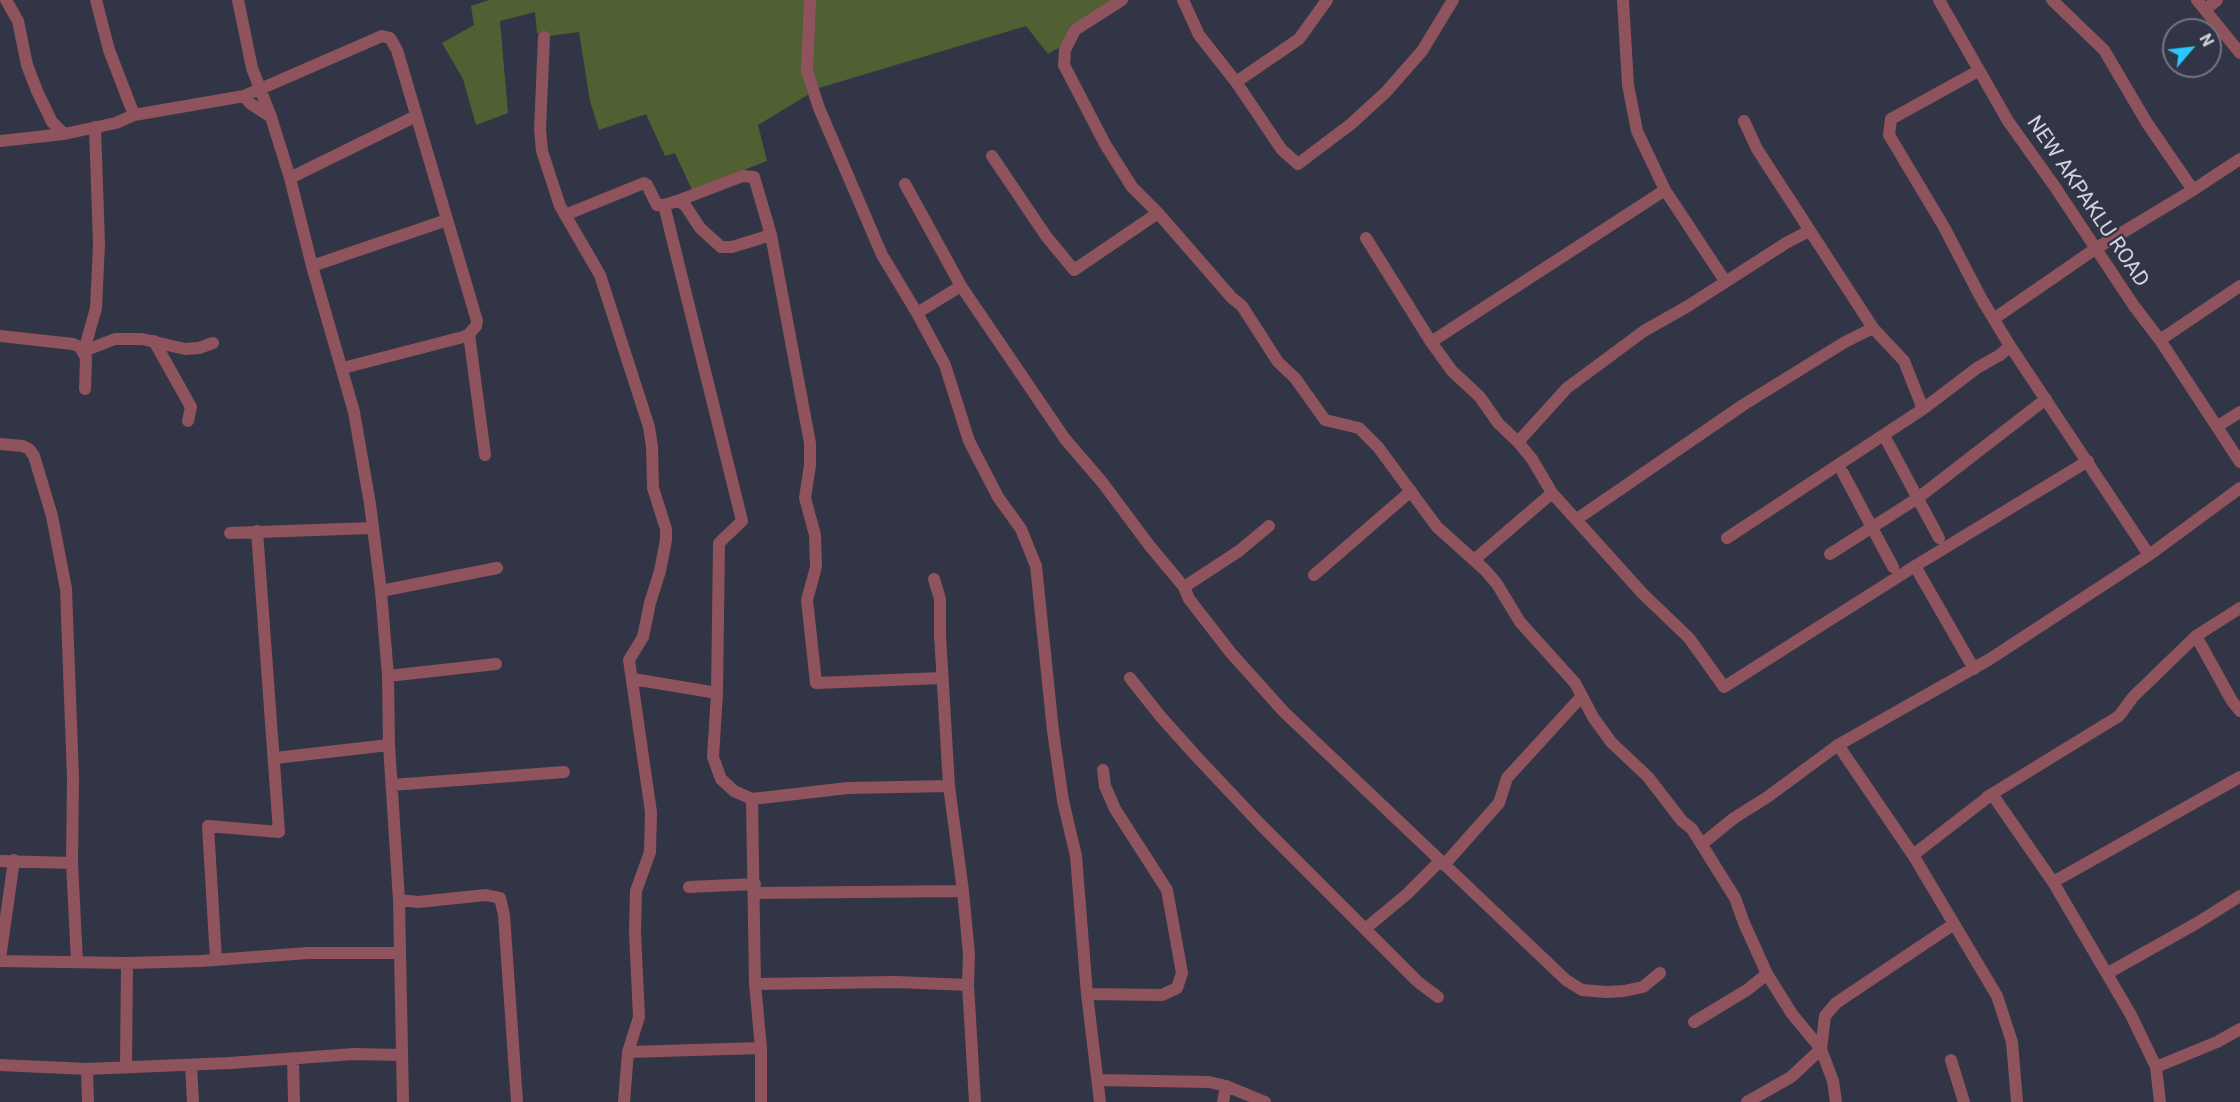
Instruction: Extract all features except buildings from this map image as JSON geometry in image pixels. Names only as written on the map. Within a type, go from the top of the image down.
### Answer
[{"type":"street","points":[[6,0],[18,21],[27,65],[37,91],[52,122],[64,134]]},
{"type":"street","points":[[96,0],[109,50],[134,115]]},
{"type":"street","points":[[238,0],[252,68],[291,178],[312,266],[343,368],[354,412],[372,528],[381,591],[388,676],[389,745],[399,900],[400,1055],[403,1102]]},
{"type":"street","points":[[810,0],[807,70],[819,108],[882,255],[945,365],[969,441],[998,497],[1021,529],[1036,566],[1053,731],[1064,801],[1076,856],[1087,994],[1100,1102]]},
{"type":"street","points":[[1122,0],[1075,30],[1065,50],[1064,65],[1105,144],[1132,187],[1158,213],[1232,298],[1242,306],[1278,362],[1295,378],[1325,420],[1359,428],[1378,447],[1437,527],[1497,584],[1520,622],[1575,683],[1593,717],[1611,742],[1661,791],[1682,821],[1692,830],[1735,898],[1767,974],[1792,1014],[1821,1049],[1833,1081],[1836,1102]]},
{"type":"street","points":[[1183,0],[1199,35],[1236,82],[1282,150],[1298,164],[1351,124],[1386,92],[1422,51],[1453,0]]},
{"type":"street","points":[[1236,82],[1299,39],[1327,0]]},
{"type":"street","points":[[1623,0],[1628,85],[1637,131],[1665,190],[1725,281]]},
{"type":"street","name":"NEW AKPAKLU ROAD","points":[[1939,0],[2008,121],[2160,340],[2240,462]]},
{"type":"street","points":[[2052,0],[2104,50],[2147,123],[2193,190]]},
{"type":"street","points":[[2197,0],[2240,53]]},
{"type":"street","points":[[2206,9],[2217,0]]},
{"type":"street","points":[[0,141],[64,134],[117,123],[134,115],[244,96],[382,36],[390,38],[397,50],[477,321],[469,334],[485,455]]},
{"type":"street","points":[[544,37],[540,129],[542,151],[560,206],[600,275],[649,427],[653,488],[666,529],[660,571],[643,637],[629,660],[651,812],[650,852],[636,891],[635,932],[639,1017],[628,1052],[624,1102]]},
{"type":"street","points":[[1978,71],[1891,119],[1889,135],[1944,227],[2010,346],[2149,555]]},
{"type":"street","points":[[244,96],[251,104],[271,117]]},
{"type":"street","points":[[291,178],[416,116]]},
{"type":"street","points":[[1744,121],[1757,149],[1778,178],[1809,231],[1873,328],[1904,361],[1923,409]]},
{"type":"street","points":[[85,389],[86,358],[84,351],[96,308],[99,244],[95,127]]},
{"type":"street","points":[[992,156],[1046,236],[1074,270],[1158,213]]},
{"type":"street","points":[[1995,318],[2095,249],[2240,159]]},
{"type":"street","points":[[566,215],[644,183],[657,204],[664,205],[743,176],[754,177],[771,234],[810,443],[810,465],[805,498],[815,535],[816,567],[807,600],[816,683],[942,678]]},
{"type":"street","points":[[905,184],[961,286],[1065,440],[1102,482],[1184,587],[1189,599],[1230,653],[1284,712],[1566,980],[1582,990],[1624,991],[1643,987],[1660,973]]},
{"type":"street","points":[[1431,342],[1665,190]]},
{"type":"street","points":[[676,201],[685,205],[700,228],[721,247],[732,247],[771,234]]},
{"type":"street","points":[[664,205],[742,521],[719,543],[717,693],[713,758],[721,779],[734,791],[752,799],[848,788],[949,786]]},
{"type":"street","points":[[312,266],[447,220]]},
{"type":"street","points":[[1518,442],[1567,388],[1644,331],[1809,231]]},
{"type":"street","points":[[1366,238],[1431,342],[1452,371],[1480,397],[1498,423],[1532,459],[1552,493],[1643,594],[1689,638],[1724,687],[1915,566],[2088,461]]},
{"type":"street","points":[[917,314],[961,286]]},
{"type":"street","points":[[2160,340],[2240,286]]},
{"type":"street","points":[[1577,519],[1743,405],[1845,342],[1873,328]]},
{"type":"street","points":[[343,368],[469,334]]},
{"type":"street","points":[[0,336],[73,344],[84,351]]},
{"type":"street","points":[[84,351],[115,339],[154,341],[185,349],[199,348],[213,343]]},
{"type":"street","points":[[154,341],[191,407],[188,421]]},
{"type":"street","points":[[1727,538],[1923,409],[1977,368],[2000,356],[2010,346]]},
{"type":"street","points":[[1830,554],[1918,498],[2046,399]]},
{"type":"street","points":[[2218,426],[2240,412]]},
{"type":"street","points":[[1887,441],[1939,538]]},
{"type":"street","points":[[0,444],[22,446],[29,449],[34,456],[52,516],[65,580],[69,610],[73,778],[72,863],[77,962]]},
{"type":"street","points":[[1842,473],[1893,567]]},
{"type":"street","points":[[1702,844],[1838,745],[1974,669],[2149,555],[2240,488]]},
{"type":"street","points":[[1314,575],[1411,491]]},
{"type":"street","points":[[1474,560],[1552,493]]},
{"type":"street","points":[[1184,587],[1239,551],[1269,526]]},
{"type":"street","points":[[230,533],[372,528]]},
{"type":"street","points":[[216,960],[208,826],[279,832],[257,531]]},
{"type":"street","points":[[1915,566],[1974,669]]},
{"type":"street","points":[[381,591],[496,568]]},
{"type":"street","points":[[934,579],[940,599],[942,678],[949,786],[969,954],[968,985],[975,1102]]},
{"type":"street","points":[[1911,852],[1992,794],[2120,716],[2133,697],[2196,636],[2240,608]]},
{"type":"street","points":[[2196,636],[2232,701],[2240,711]]},
{"type":"street","points":[[388,676],[496,664]]},
{"type":"street","points":[[1130,678],[1195,755],[1418,982],[1438,997]]},
{"type":"street","points":[[633,679],[717,693]]},
{"type":"street","points":[[1365,929],[1442,863],[1499,803],[1507,778],[1582,696]]},
{"type":"street","points":[[275,758],[389,745]]},
{"type":"street","points":[[1838,745],[1911,852],[1997,996],[2012,1042],[2017,1102]]},
{"type":"street","points":[[1087,994],[1162,995],[1177,988],[1182,973],[1167,890],[1115,809],[1105,786],[1103,770]]},
{"type":"street","points":[[392,785],[564,772]]},
{"type":"street","points":[[2053,882],[2240,777]]},
{"type":"street","points":[[1992,794],[2053,882],[2108,973],[2156,1067],[2160,1102]]},
{"type":"street","points":[[752,799],[755,984],[761,1048],[761,1102]]},
{"type":"street","points":[[14,860],[0,960],[127,963],[216,960],[308,953],[399,953]]},
{"type":"street","points":[[0,861],[72,863]]},
{"type":"street","points":[[689,887],[963,891]]},
{"type":"street","points":[[399,900],[418,902],[486,896],[500,898],[504,915],[517,1102]]},
{"type":"street","points":[[2108,973],[2240,896]]},
{"type":"street","points":[[1747,1102],[1791,1077],[1821,1049],[1825,1016],[1836,1004],[1954,924]]},
{"type":"street","points":[[126,1066],[127,963]]},
{"type":"street","points":[[1694,1022],[1747,990],[1767,974]]},
{"type":"street","points":[[755,984],[896,982],[968,985]]},
{"type":"street","points":[[2156,1067],[2217,1042],[2240,1029]]},
{"type":"street","points":[[628,1052],[761,1048]]},
{"type":"street","points":[[0,1065],[87,1069],[191,1065],[354,1054],[400,1055]]},
{"type":"street","points":[[293,1059],[294,1102]]},
{"type":"street","points":[[1951,1060],[1964,1102]]},
{"type":"street","points":[[191,1065],[193,1102]]},
{"type":"street","points":[[87,1069],[88,1102]]},
{"type":"street","points":[[1098,1080],[1209,1082],[1226,1086],[1265,1102]]},
{"type":"street","points":[[1223,1102],[1226,1086]]},
{"type":"green space","points":[[489,0],[1115,0],[1070,26],[1062,46],[1048,54],[1026,26],[819,88],[758,125],[767,161],[692,190],[675,153],[665,156],[646,114],[599,130],[590,101],[579,32],[549,36],[537,33],[535,12],[500,21],[508,113],[476,125],[463,79],[442,43],[474,25],[471,6]]}]
